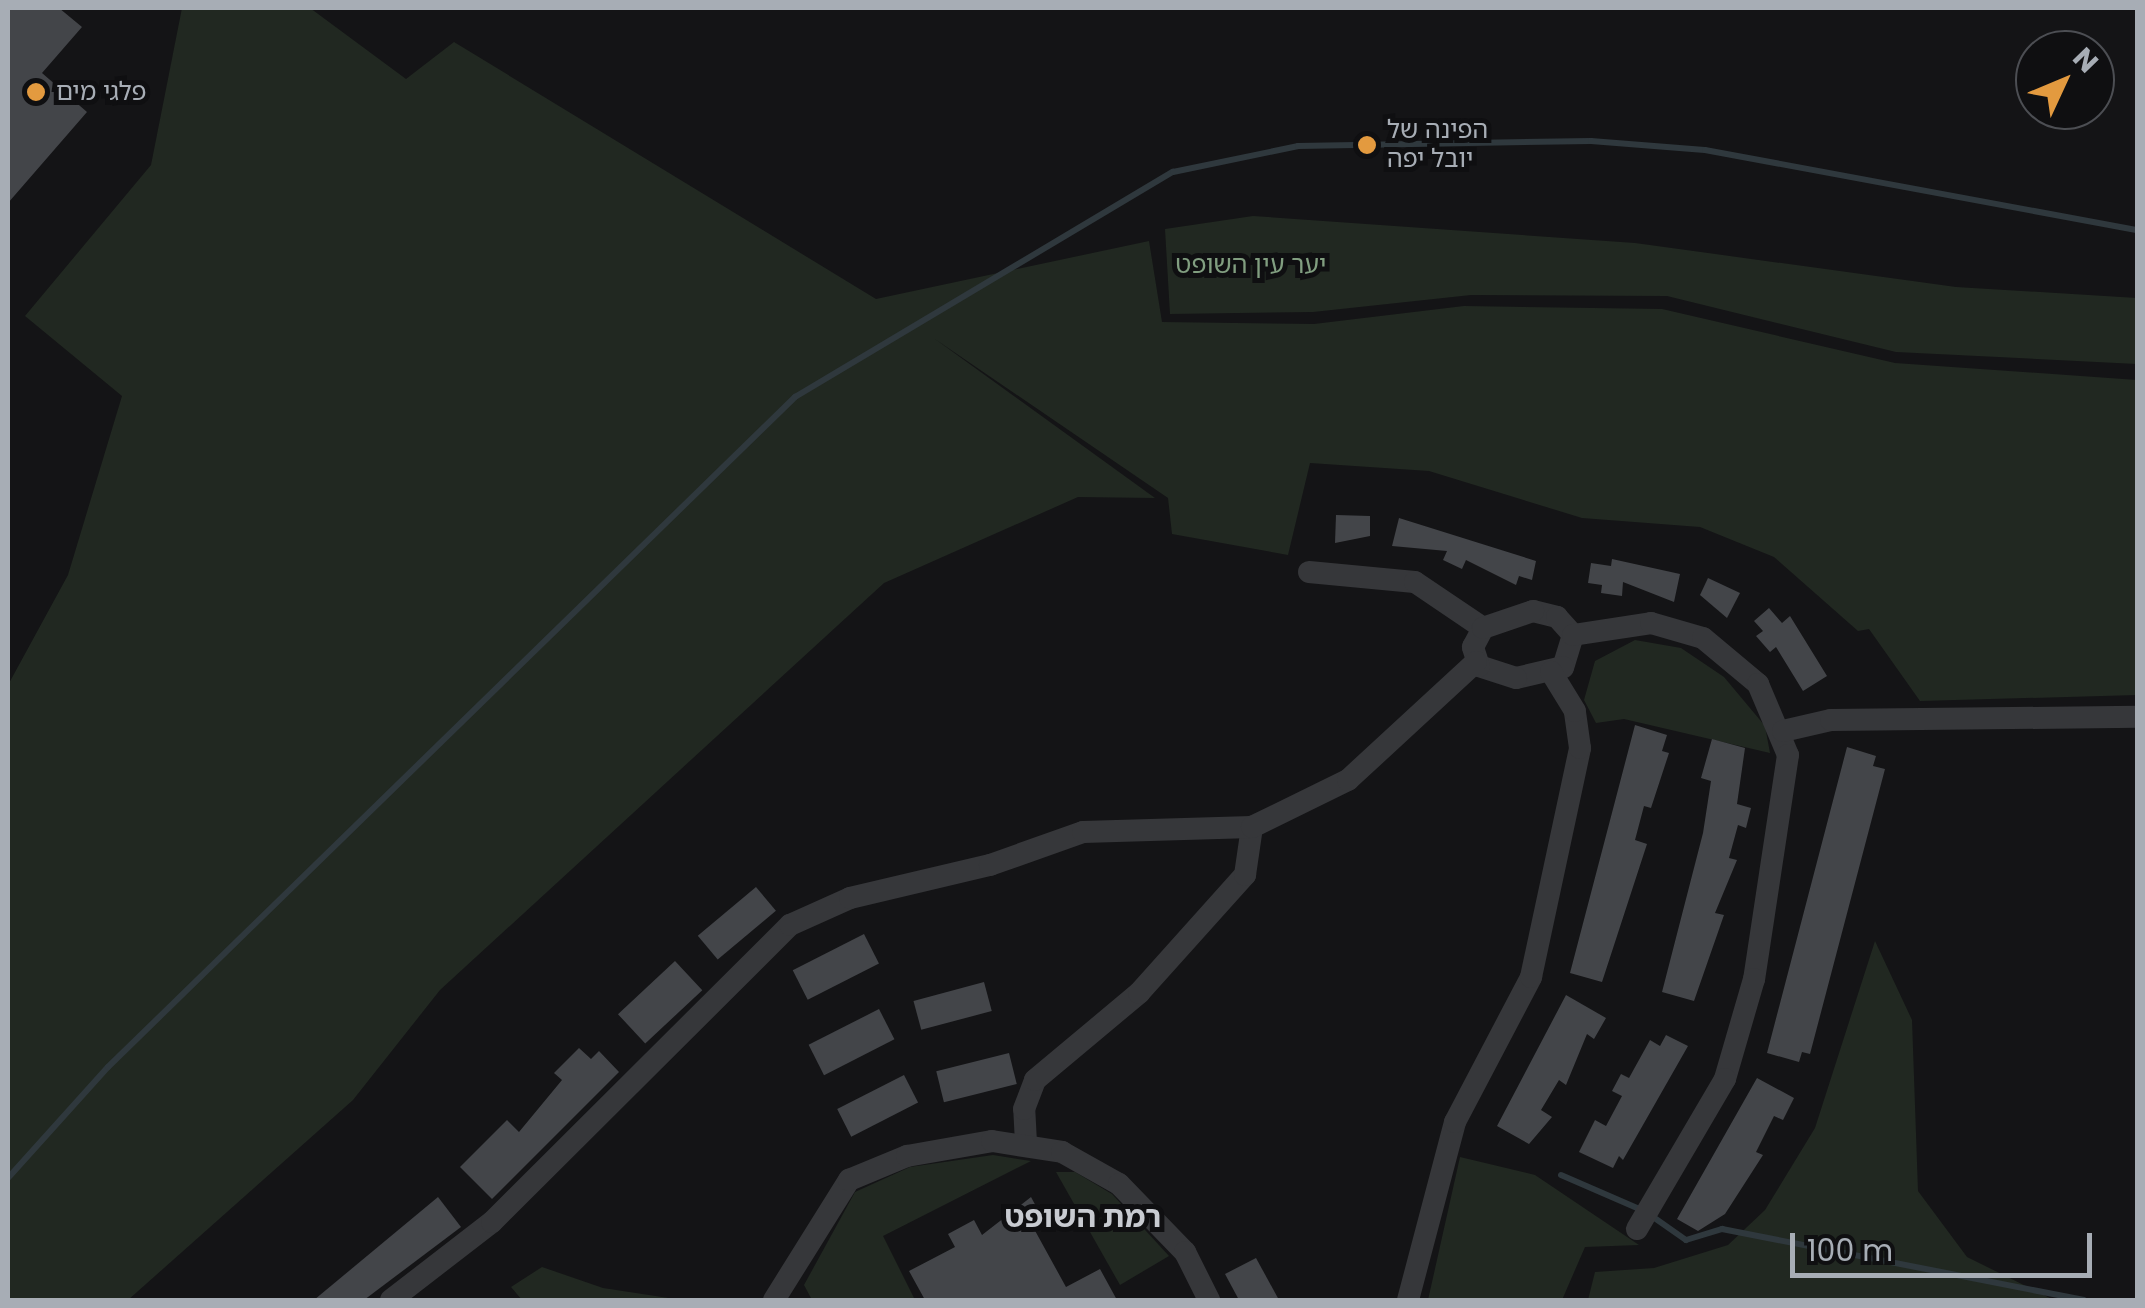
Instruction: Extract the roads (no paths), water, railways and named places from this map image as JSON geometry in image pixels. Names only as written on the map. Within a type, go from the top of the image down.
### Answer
[{"type":"street","points":[[1310,572],[1415,582],[1483,628]]},
{"type":"street","points":[[1483,628],[1532,610],[1557,617],[1573,635]]},
{"type":"street","points":[[1573,635],[1651,623],[1704,638],[1758,684],[1783,732],[1786,795],[1754,979],[1725,1079],[1636,1229]]},
{"type":"street","points":[[391,1300],[492,1222],[740,967],[813,912],[1083,832],[1252,827],[1348,780],[1476,662],[1483,628]]},
{"type":"street","points":[[1476,662],[1500,677],[1551,672],[1569,658],[1573,635]]},
{"type":"street","points":[[1408,1300],[1454,1122],[1531,977],[1580,748],[1575,711],[1551,672]]},
{"type":"street","points":[[1783,732],[1831,720],[2138,716]]},
{"type":"street","points":[[1026,1143],[1024,1109],[1035,1080],[1139,993],[1246,875],[1252,827]]},
{"type":"street","points":[[774,1300],[850,1180],[956,1146],[1026,1143],[1094,1166],[1142,1202],[1185,1252],[1208,1300]]},
{"type":"street","points":[[788,1278],[800,1300]]},
{"type":"waterway","points":[[8,1178],[108,1067],[795,397],[1173,172],[1298,146],[1591,141],[1705,150],[2138,230]]},
{"type":"waterway","points":[[1561,1175],[1646,1212],[1686,1240],[1722,1229],[2084,1300]]},
{"type":"place","name":"פלגי מים","points":[[36,92]]},
{"type":"place","name":"הפינה של יובל יפה","points":[[1367,145]]},
{"type":"district","name":"רמת השופט","points":[[1083,1217]]},
{"type":"park label","name":"יער עין השופט","points":[[1251,265]]}]
